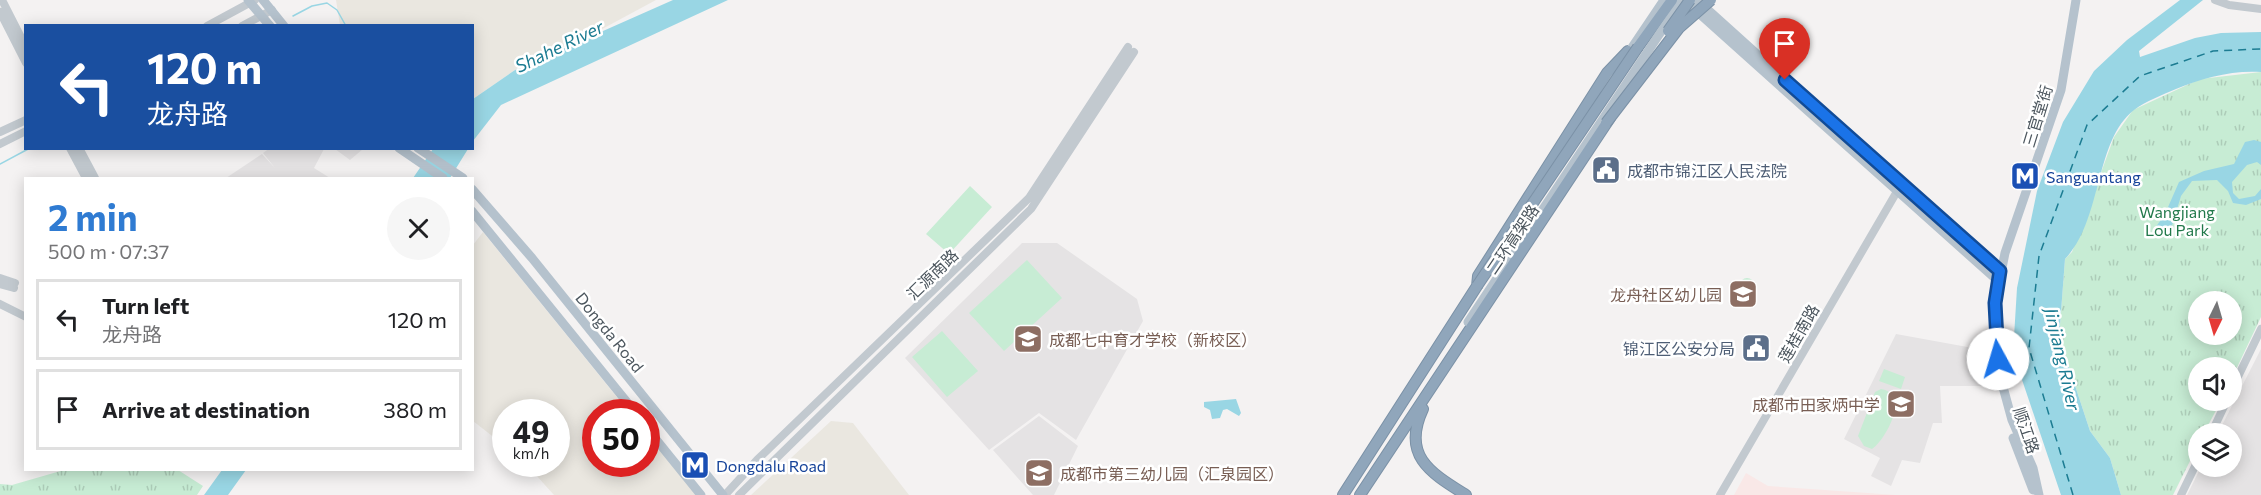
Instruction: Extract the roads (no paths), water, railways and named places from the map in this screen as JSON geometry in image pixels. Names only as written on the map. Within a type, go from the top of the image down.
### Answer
[{"type":"highway","name":"二环高架路","points":[[1344,495],[1477,286],[1672,0]]},
{"type":"highway","name":"二环高架路","points":[[1360,495],[1689,0]]},
{"type":"highway","points":[[1606,123],[1679,28],[1711,0]]},
{"type":"highway","points":[[1477,286],[1478,276],[1606,73],[1628,51]]},
{"type":"highway","points":[[1443,369],[1418,420],[1415,442],[1425,466],[1466,495]]},
{"type":"main road","points":[[263,0],[282,24]]},
{"type":"main road","points":[[1355,495],[1383,446],[1628,51],[1664,0]]},
{"type":"main road","points":[[1344,495],[1383,446],[1683,0],[1997,274]]},
{"type":"main road","points":[[1698,0],[1900,188]]},
{"type":"main road","name":"三官堂街","points":[[1997,274],[2056,110],[2067,61],[2074,0]]},
{"type":"main road","points":[[251,1],[268,24]]},
{"type":"main road","points":[[402,150],[442,177]]},
{"type":"main road","points":[[421,150],[462,177]]},
{"type":"main road","name":"Dongda Road","points":[[474,191],[532,258],[724,495]]},
{"type":"main road","name":"Dongda Road","points":[[474,213],[624,399]]},
{"type":"main road","name":"顺江路","points":[[1997,274],[1990,315],[1994,377],[2008,426],[2034,495]]},
{"type":"main road","name":"顺江路","points":[[1997,274],[1995,320],[2000,376],[2012,420],[2033,468],[2040,495]]},
{"type":"main road","points":[[660,444],[701,495]]},
{"type":"street","points":[[2,0],[24,43]]},
{"type":"street","points":[[2216,0],[2261,9]]},
{"type":"street","points":[[211,24],[251,1]]},
{"type":"street","points":[[246,24],[272,10]]},
{"type":"street","points":[[0,12],[24,59]]},
{"type":"street","name":"汇源南路","points":[[724,495],[757,460],[1029,198],[1131,50],[1031,209],[739,495]]},
{"type":"street","points":[[0,132],[24,121]]},
{"type":"street","points":[[0,144],[24,132]]},
{"type":"street","points":[[71,150],[85,177]]},
{"type":"street","points":[[80,150],[94,177]]},
{"type":"street","name":"莲桂南路","points":[[1720,495],[1900,188]]},
{"type":"street","points":[[0,278],[15,286],[0,284]]},
{"type":"street","points":[[0,304],[24,316]]},
{"type":"street","points":[[2242,368],[2261,329]]},
{"type":"street","points":[[2181,495],[2190,477]]},
{"type":"water","points":[[673,0],[728,0],[501,105],[474,140],[474,98],[515,70]]},
{"type":"water","name":"Jinjiang River","points":[[2180,0],[2203,0],[2139,51],[2140,57],[2195,38],[2221,33],[2261,32],[2261,72],[2239,72],[2207,78],[2154,98],[2134,110],[2121,124],[2112,141],[2086,224],[2077,243],[2065,259],[2060,325],[2062,346],[2090,431],[2110,458],[2121,495],[2061,495],[2018,368],[2014,337],[2017,288],[2037,191],[2063,122],[2094,71],[2127,40]]},
{"type":"water","points":[[2254,140],[2261,142],[2261,165],[2257,162],[2247,165],[2232,182],[2233,193],[2239,199],[2255,196],[2261,189],[2261,199],[2246,205],[2233,203],[2228,191],[2217,180],[2192,181],[2181,196],[2171,229],[2159,234],[2153,231],[2165,214],[2179,182],[2204,171],[2234,164],[2245,142]]},
{"type":"water","points":[[432,150],[467,150],[451,177],[414,177]]},
{"type":"water","points":[[1236,399],[1241,413],[1239,416],[1227,409],[1223,410],[1220,418],[1212,419],[1210,410],[1204,407],[1204,402]]},
{"type":"water","points":[[221,471],[245,471],[228,495],[204,495]]},
{"type":"waterway","points":[[293,16],[312,6],[327,3],[337,10],[345,24]]},
{"type":"waterway","points":[[0,164],[26,150]]},
{"type":"place","name":"成都市锦江区人民法院","points":[[1606,170]]},
{"type":"place","name":"Sanguantang","points":[[2025,176]]},
{"type":"place","name":"龙舟社区幼儿园","points":[[1743,294]]},
{"type":"place","name":"成都七中育才学校（新校区）","points":[[1028,339]]},
{"type":"place","name":"锦江区公安分局","points":[[1756,348]]},
{"type":"place","name":"成都市田家炳中学","points":[[1901,404]]},
{"type":"place","name":"Dongdalu Road","points":[[695,465]]},
{"type":"place","name":"成都市第三幼儿园（汇泉园区）","points":[[1039,473]]},
{"type":"water label","name":"Shahe River","points":[[559,46]]},
{"type":"park label","name":"Wangjiang Lou Park","points":[[2177,220]]}]
